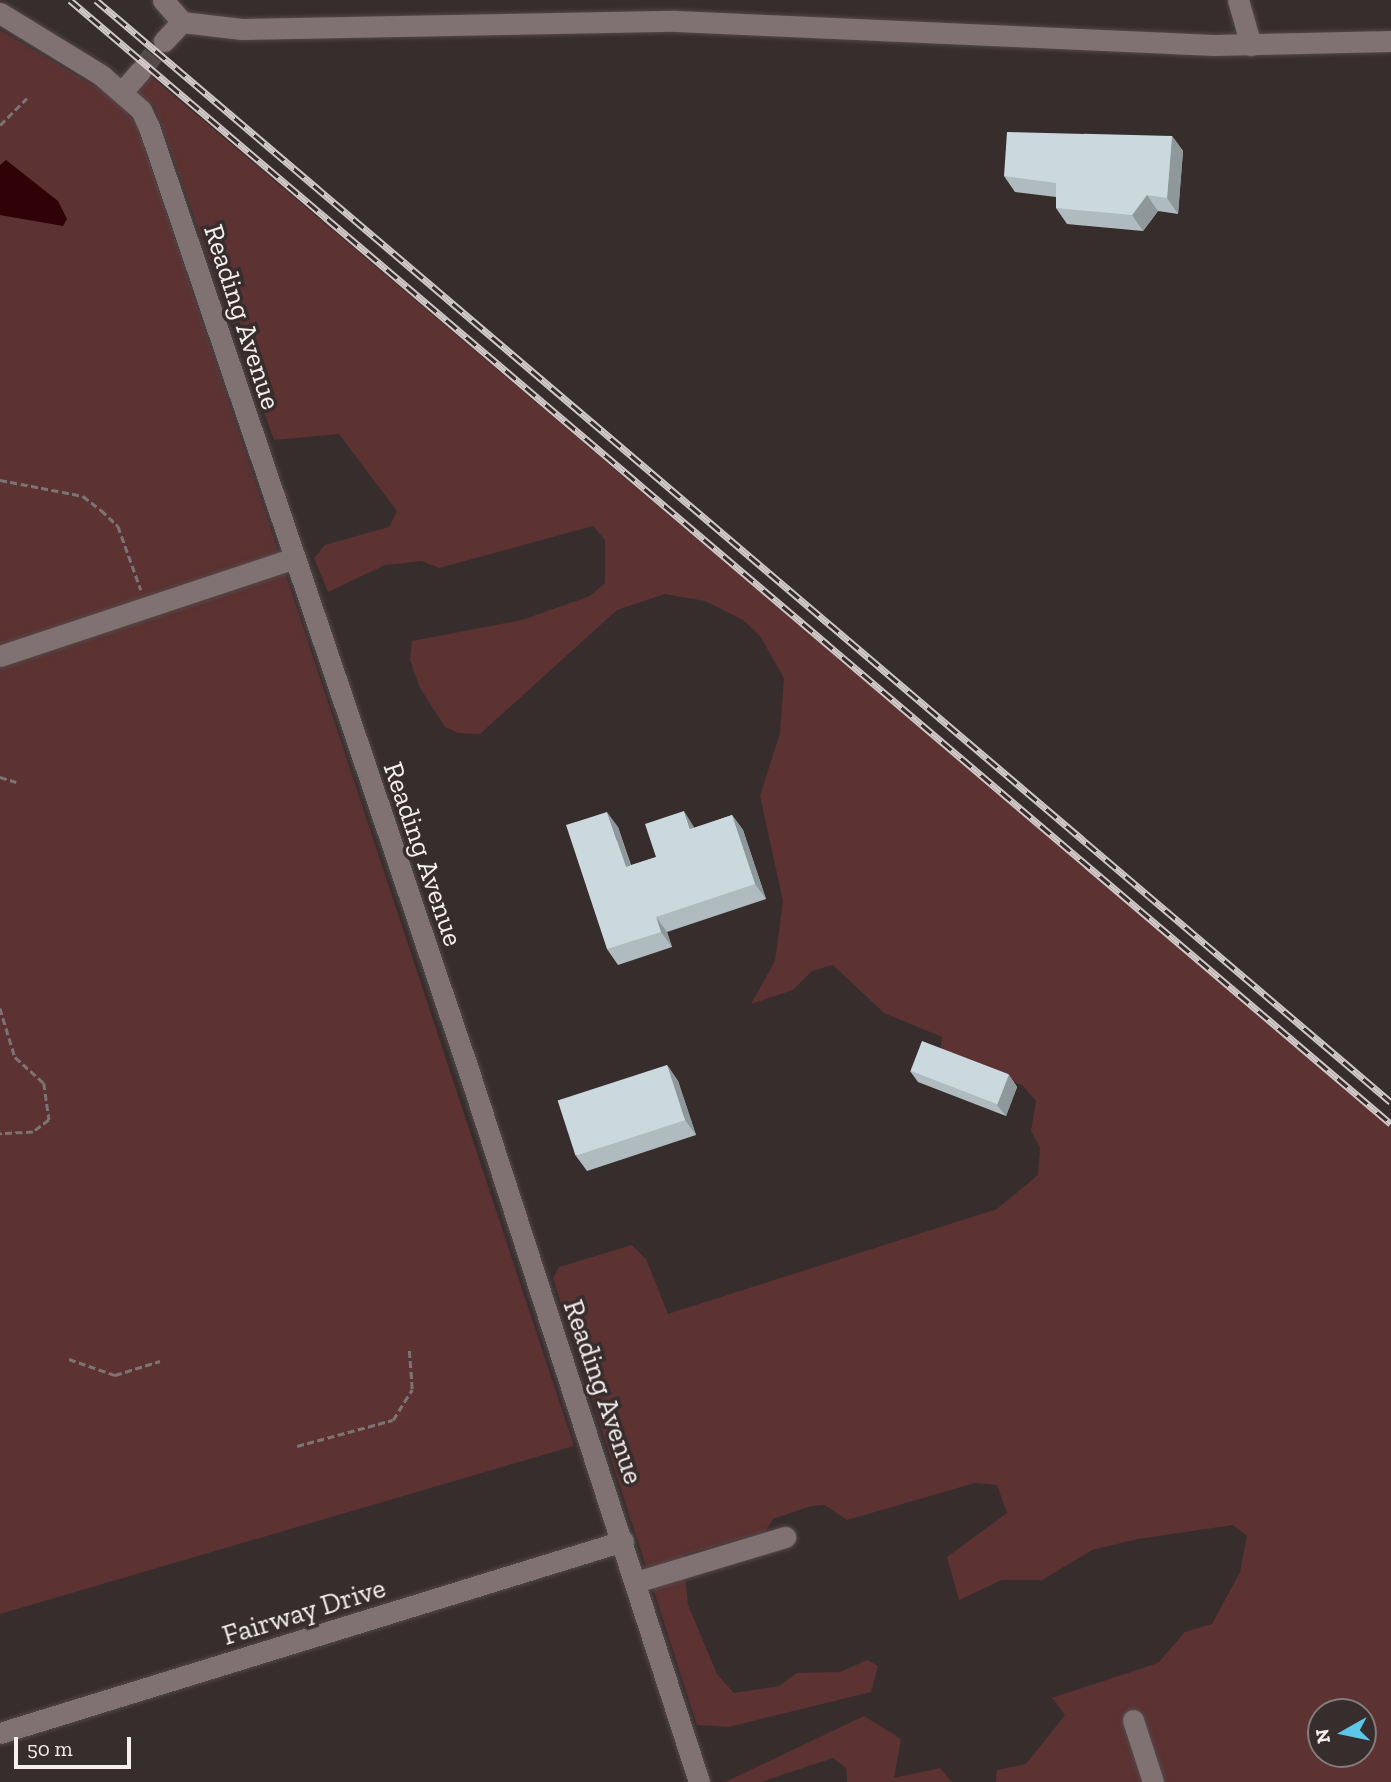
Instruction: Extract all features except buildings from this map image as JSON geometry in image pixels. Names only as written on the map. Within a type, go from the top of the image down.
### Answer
[{"type":"street","points":[[163,0],[182,22],[242,29],[676,21],[1251,45],[1391,41]]},
{"type":"street","points":[[1238,0],[1251,45]]},
{"type":"street","name":"Reading Avenue","points":[[0,13],[122,92],[141,110],[162,161],[292,559],[623,1541],[699,1782]]},
{"type":"street","points":[[164,41],[182,22]]},
{"type":"street","points":[[122,92],[139,71]]},
{"type":"street","points":[[0,656],[146,610],[292,559]]},
{"type":"street","points":[[636,1582],[785,1537]]},
{"type":"street","name":"Fairway Drive","points":[[0,1733],[623,1541]]},
{"type":"street","points":[[1133,1720],[1153,1782]]},
{"type":"path","points":[[0,125],[27,98]]},
{"type":"path","points":[[0,480],[83,496],[101,510],[118,526],[146,610]]},
{"type":"path","points":[[0,777],[16,782]]},
{"type":"path","points":[[0,1008],[15,1057],[44,1083],[49,1120],[33,1132],[0,1135]]},
{"type":"path","points":[[297,1446],[393,1420],[412,1388],[409,1349]]},
{"type":"path","points":[[69,1359],[116,1374],[160,1361]]},
{"type":"shaded area","points":[[0,30],[118,100],[137,125],[574,1446],[0,1614]]},
{"type":"shaded area","points":[[151,76],[1391,1127],[1391,1782],[996,1782],[997,1770],[1026,1764],[1065,1715],[1052,1698],[1158,1663],[1185,1632],[1212,1624],[1240,1572],[1247,1536],[1233,1525],[1138,1539],[1092,1550],[1042,1580],[1002,1580],[959,1600],[947,1557],[1007,1513],[997,1485],[975,1483],[847,1520],[825,1505],[811,1506],[773,1519],[765,1532],[683,1555],[688,1605],[717,1674],[734,1693],[779,1686],[797,1673],[840,1672],[867,1660],[878,1666],[871,1692],[729,1727],[697,1725],[553,1278],[559,1267],[632,1245],[646,1259],[668,1314],[997,1209],[1038,1175],[1040,1147],[1031,1131],[1036,1101],[1022,1085],[940,1053],[942,1037],[884,1013],[833,965],[812,971],[793,990],[751,1004],[775,961],[783,901],[760,796],[780,733],[784,678],[760,636],[743,620],[705,601],[665,594],[617,610],[480,734],[458,733],[445,727],[420,688],[410,660],[412,641],[522,620],[590,596],[605,583],[605,540],[593,526],[439,568],[422,561],[385,565],[328,592],[314,558],[325,545],[389,527],[397,511],[339,434],[274,440],[155,107],[137,92]]},
{"type":"shaded area","points":[[6,160],[58,201],[67,219],[63,226],[0,215],[0,165]]},
{"type":"shaded area","points":[[864,1716],[901,1739],[894,1778],[940,1768],[952,1782],[847,1782],[846,1768],[833,1758],[761,1782],[725,1782]]},
{"type":"tunnel","points":[[140,71],[164,41]]},
{"type":"railway","points":[[70,0],[1391,1124]]},
{"type":"railway","points":[[96,0],[1391,1102]]}]
